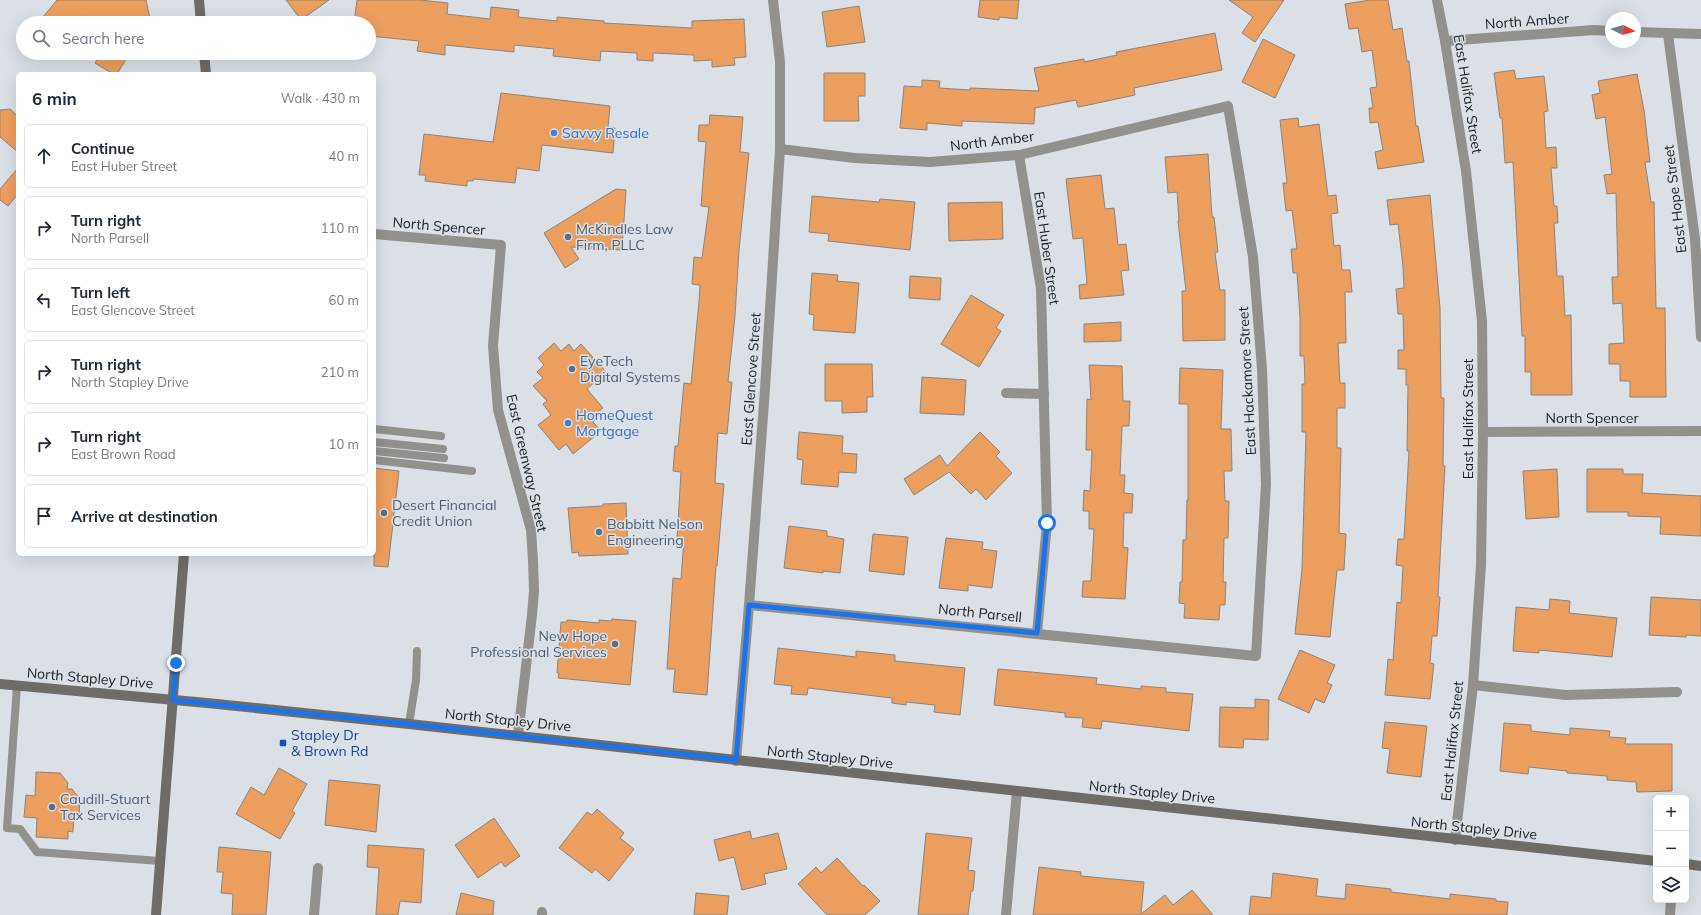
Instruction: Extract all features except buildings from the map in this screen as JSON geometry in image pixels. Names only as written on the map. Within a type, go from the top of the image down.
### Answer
[{"type":"main road","points":[[199,0],[200,16]]},
{"type":"main road","points":[[205,60],[206,72]]},
{"type":"main road","points":[[156,915],[184,556]]},
{"type":"main road","name":"North Stapley Drive","points":[[0,684],[518,735],[1455,840],[1653,861]]},
{"type":"main road","points":[[1689,864],[1701,866]]},
{"type":"street","name":"East Glencove Street","points":[[736,760],[749,605],[780,149],[780,62],[773,0]]},
{"type":"street","name":"East Halifax Street","points":[[1437,0],[1466,171],[1482,321],[1482,566],[1473,685],[1455,840]]},
{"type":"street","name":"North Amber","points":[[1445,40],[1594,30],[1605,31]]},
{"type":"street","points":[[1641,32],[1701,34]]},
{"type":"street","name":"East Hope Street","points":[[1668,34],[1695,239],[1701,337]]},
{"type":"street","name":"North Amber","points":[[780,149],[855,158],[930,162],[1019,155],[1228,106]]},
{"type":"street","name":"East Hackamore Street","points":[[1228,106],[1253,257],[1262,369],[1266,484],[1256,656]]},
{"type":"street","name":"East Huber Street","points":[[1019,155],[1041,289],[1047,523],[1037,633]]},
{"type":"street","name":"North Spencer","points":[[376,234],[501,245]]},
{"type":"street","name":"East Greenway Street","points":[[501,245],[493,346],[494,375],[498,410],[531,530],[533,560],[534,591],[532,615],[518,735]]},
{"type":"street","points":[[1006,393],[1044,394]]},
{"type":"street","name":"North Spencer","points":[[1483,432],[1701,431]]},
{"type":"street","name":"North Parsell","points":[[749,605],[1256,656]]},
{"type":"street","points":[[1473,685],[1566,695],[1677,692]]},
{"type":"street","points":[[1006,915],[1017,791]]},
{"type":"street","points":[[314,915],[318,868]]},
{"type":"street","points":[[1670,915],[1672,903]]},
{"type":"lane","points":[[376,428],[441,436]]},
{"type":"lane","points":[[376,442],[443,450]]},
{"type":"lane","points":[[376,451],[444,458]]},
{"type":"lane","points":[[376,460],[472,471]]},
{"type":"lane","points":[[409,724],[416,680],[417,651]]},
{"type":"lane","points":[[17,686],[7,828],[20,829],[37,852],[160,861]]},
{"type":"place","name":"Savvy Resale","points":[[554,133]]},
{"type":"place","name":"McKindles Law Firm, PLLC","points":[[568,237]]},
{"type":"place","name":"EyeTech Digital Systems","points":[[572,369]]},
{"type":"place","name":"HomeQuest Mortgage","points":[[568,423]]},
{"type":"place","name":"Desert Financial Credit Union","points":[[384,513]]},
{"type":"place","name":"Babbitt Nelson Engineering","points":[[599,532]]},
{"type":"place","name":"New Hope Professional Services","points":[[615,644]]},
{"type":"place","name":"Stapley Dr & Brown Rd","points":[[283,743]]},
{"type":"place","name":"Caudill-Stuart Tax Services","points":[[52,807]]},
{"type":"route","points":[[176,663],[173,700],[518,735],[736,760],[749,605],[1037,633],[1047,523]]}]
